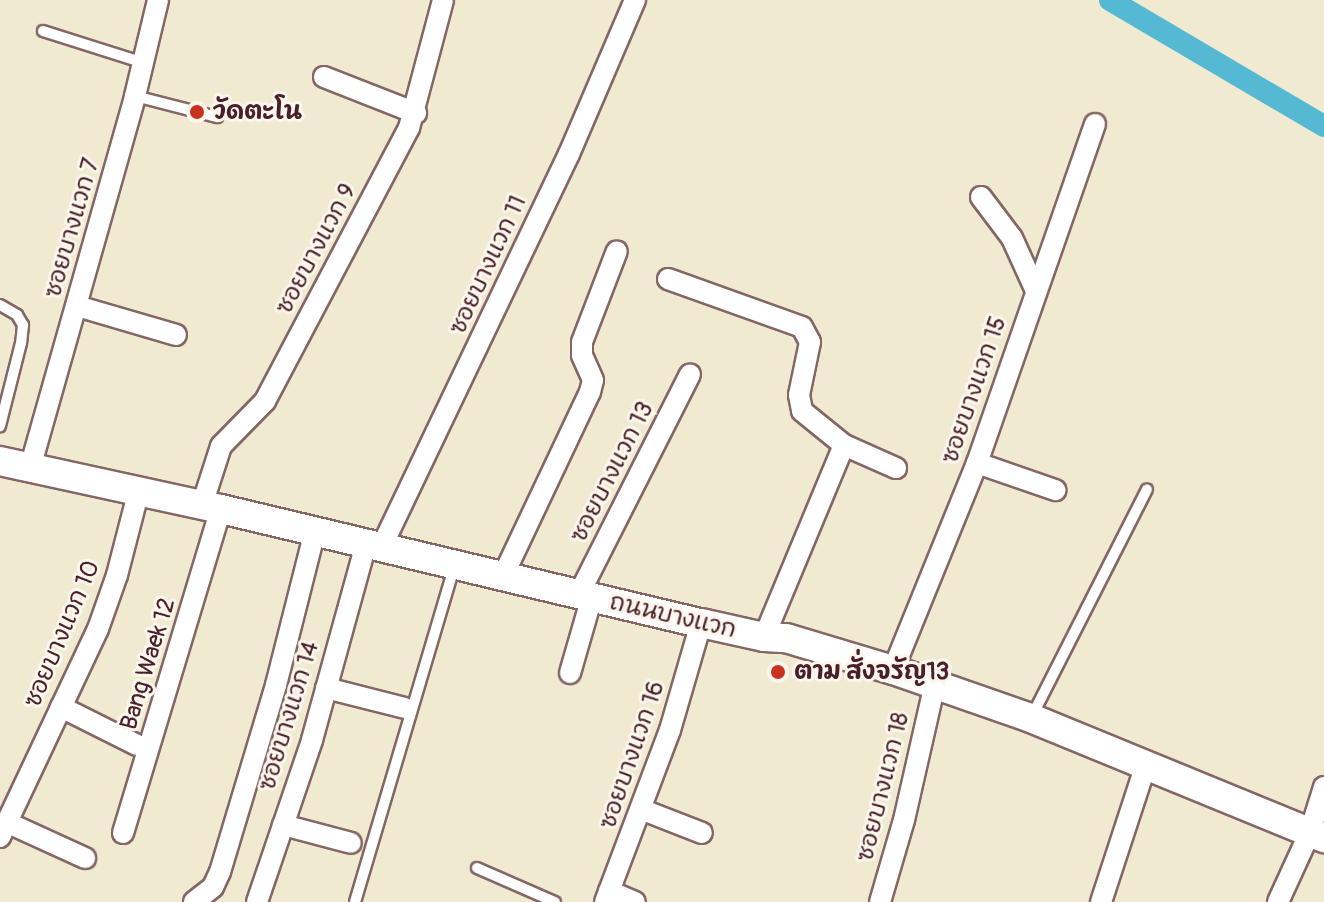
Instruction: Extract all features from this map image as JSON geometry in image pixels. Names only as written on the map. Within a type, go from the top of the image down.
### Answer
[{"type":"main road","name":"ถนนบางแวก","points":[[0,461],[139,490],[701,623],[764,637],[786,638],[893,670],[1031,718],[1317,835]]},
{"type":"street","name":"ซอยบางแวก 7","points":[[30,468],[135,96],[158,0]]},
{"type":"street","name":"ซอยบางแวก 9","points":[[212,507],[221,446],[265,401],[416,113],[443,0]]},
{"type":"street","name":"ซอยบางแวก 11","points":[[374,546],[569,154],[635,0]]},
{"type":"street","points":[[324,77],[416,113]]},
{"type":"street","name":"ซอยบางแวก 15","points":[[893,670],[977,463],[1095,124]]},
{"type":"street","points":[[981,197],[1012,238],[1036,291]]},
{"type":"street","points":[[503,576],[590,392],[593,380],[582,355],[582,342],[617,251]]},
{"type":"street","points":[[668,279],[802,327],[810,342],[799,395],[802,411],[844,445],[896,468]]},
{"type":"street","points":[[77,306],[176,335]]},
{"type":"street","name":"ซอยบางแวก 13","points":[[570,673],[585,595],[690,374]]},
{"type":"street","points":[[764,637],[844,445]]},
{"type":"street","points":[[977,463],[1055,490]]},
{"type":"street","name":"ซอยบางแวก 10","points":[[3,830],[108,602],[139,490]]},
{"type":"street","name":"Bang Waek 12","points":[[123,833],[212,507]]},
{"type":"street","points":[[194,902],[213,887],[220,872],[276,685],[315,531]]},
{"type":"street","name":"ซอยบางแวก 14","points":[[257,902],[374,546]]},
{"type":"street","name":"ซอยบางแวก 16","points":[[607,897],[643,810],[701,623]]},
{"type":"street","name":"ซอยบางแวก 18","points":[[880,902],[904,820],[935,684]]},
{"type":"street","points":[[326,688],[405,708]]},
{"type":"street","points":[[61,707],[137,745]]},
{"type":"street","points":[[1101,902],[1145,767]]},
{"type":"street","points":[[1278,902],[1317,835],[1324,787]]},
{"type":"street","points":[[643,810],[702,833]]},
{"type":"street","points":[[283,825],[351,843]]},
{"type":"street","points":[[3,830],[85,858]]},
{"type":"street","points":[[607,897],[635,902]]},
{"type":"lane","points":[[43,31],[144,63]]},
{"type":"lane","points":[[135,96],[217,117]]},
{"type":"lane","points":[[0,305],[17,315],[23,325],[0,426]]},
{"type":"lane","points":[[1031,718],[1147,489]]},
{"type":"lane","points":[[355,902],[454,567]]},
{"type":"lane","points":[[477,868],[555,902]]},
{"type":"waterway","points":[[1110,0],[1324,126]]},
{"type":"place","name":"วัดตะโน","points":[[197,112]]},
{"type":"place","name":"ตาม สั่งจรัญ13","points":[[778,672]]}]
